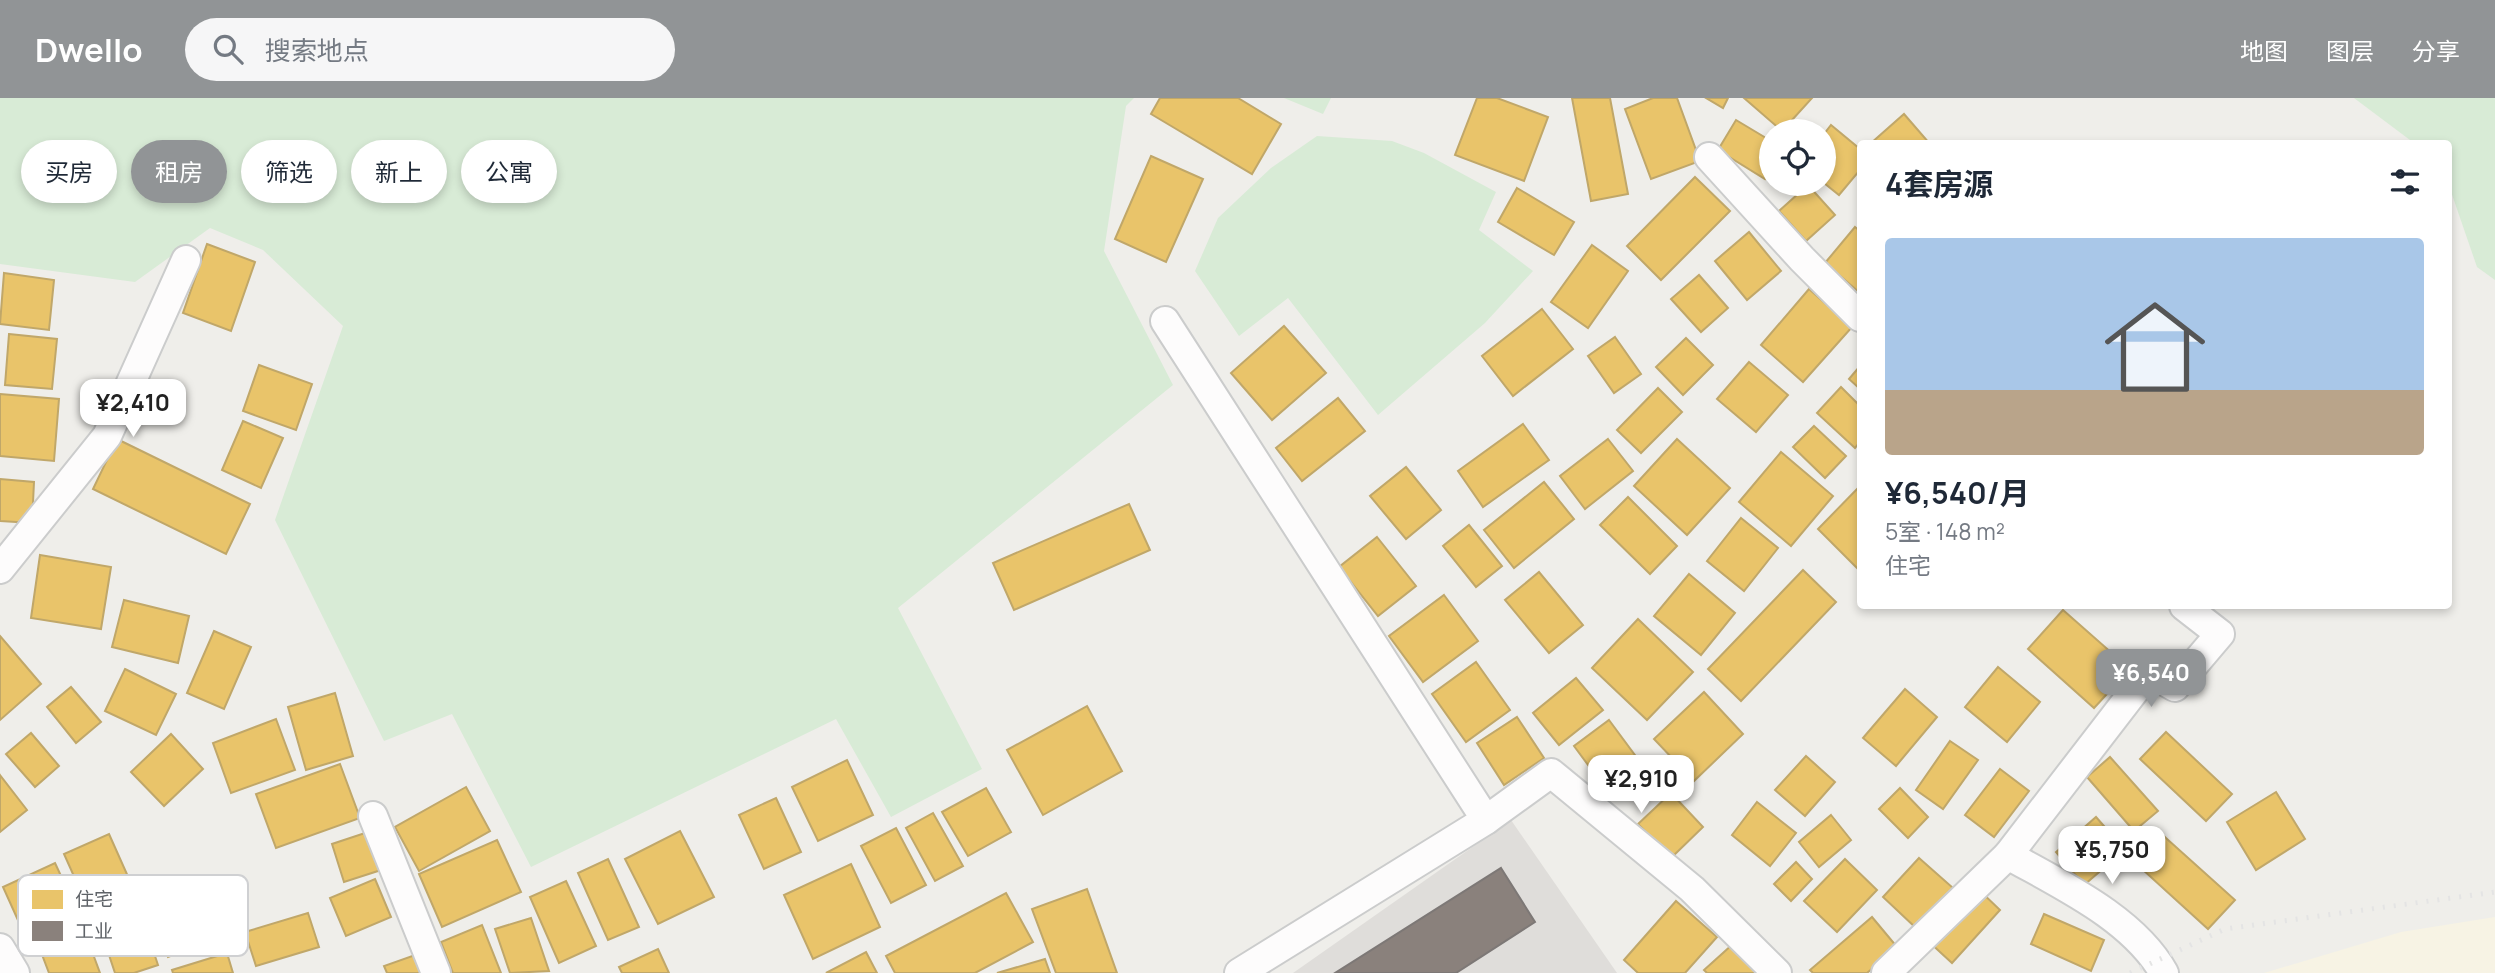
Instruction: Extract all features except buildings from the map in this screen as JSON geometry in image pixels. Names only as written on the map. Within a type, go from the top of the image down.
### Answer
[{"type":"street","points":[[1709,157],[1802,259],[1857,314]]},
{"type":"street","points":[[0,569],[107,436],[186,260]]},
{"type":"street","points":[[1164,321],[1486,820]]},
{"type":"street","points":[[1886,973],[2008,855],[2149,672],[2175,687],[2220,634],[2189,609]]},
{"type":"street","points":[[1239,973],[1486,820],[1551,773],[1692,888],[1777,973]]},
{"type":"street","points":[[373,816],[436,973]]},
{"type":"street","points":[[2008,855],[2108,912],[2157,960],[2164,973]]},
{"type":"street","points":[[0,948],[15,973]]},
{"type":"shaded area","points":[[1511,820],[1617,973],[1293,973]]},
{"type":"shaded area","points":[[2495,917],[2495,973],[2264,973],[2401,932]]},
{"type":"green space","points":[[0,98],[1134,98],[1126,106],[1104,251],[1173,385],[898,608],[982,769],[891,817],[836,719],[531,867],[452,714],[384,741],[275,520],[343,326],[263,250],[210,228],[135,282],[0,264]]},
{"type":"green space","points":[[1284,98],[1331,98],[1323,114]]},
{"type":"green space","points":[[2354,98],[2495,98],[2495,280],[2477,267],[2452,195],[2452,140],[2410,140]]},
{"type":"green space","points":[[1317,136],[1392,141],[1424,153],[1496,192],[1479,230],[1533,271],[1485,323],[1378,415],[1288,298],[1239,336],[1195,271],[1218,218],[1271,168]]},
{"type":"railway","points":[[2130,973],[2225,929],[2495,892]]}]
